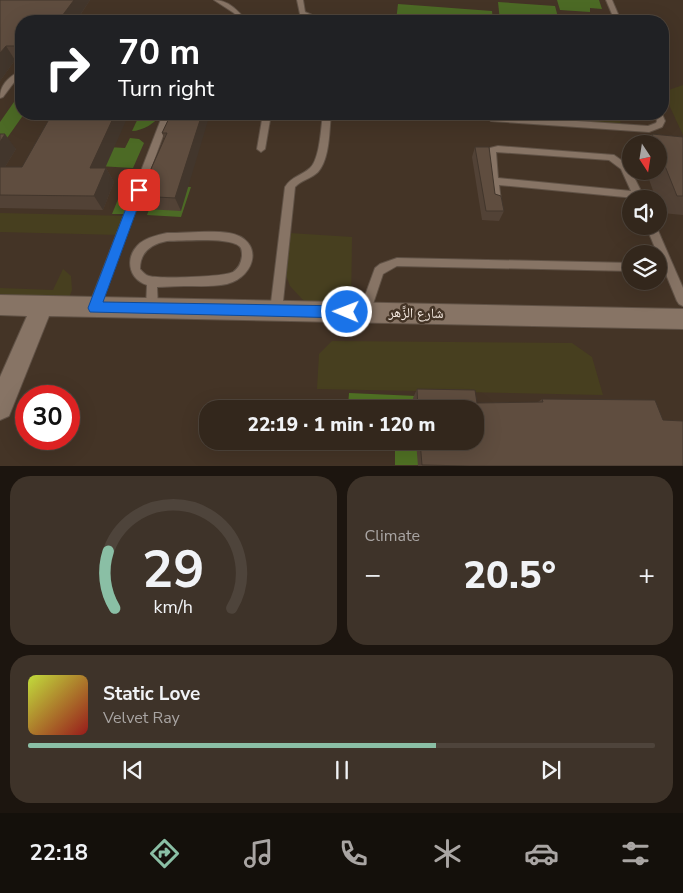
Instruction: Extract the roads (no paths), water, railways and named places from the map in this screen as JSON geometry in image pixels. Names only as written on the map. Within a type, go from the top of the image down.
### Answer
[{"type":"street","name":"شارع الزَّهر","points":[[0,305],[683,319]]},
{"type":"street","points":[[0,407],[42,306]]},
{"type":"lane","points":[[217,0],[229,7],[237,15]]},
{"type":"lane","points":[[300,0],[302,13],[306,15]]},
{"type":"lane","points":[[609,0],[615,15]]},
{"type":"lane","points":[[0,95],[15,77]]},
{"type":"lane","points":[[94,308],[165,120]]},
{"type":"lane","points":[[261,149],[266,120]]},
{"type":"lane","points":[[276,311],[290,187],[296,179],[314,170],[319,163],[326,120]]},
{"type":"lane","points":[[520,120],[649,129],[659,125],[661,120]]},
{"type":"lane","points":[[496,201],[491,154],[495,149],[606,156],[617,160],[625,166],[636,190]]},
{"type":"lane","points":[[494,181],[622,195]]},
{"type":"lane","points":[[229,237],[243,243],[247,249],[246,264],[242,271],[226,280],[152,282],[138,276],[135,270],[135,257],[144,245],[159,238],[229,237]]},
{"type":"lane","points":[[365,312],[379,271],[397,262],[622,267]]},
{"type":"lane","points":[[667,273],[683,301]]},
{"type":"lane","points":[[152,282],[152,308]]}]
